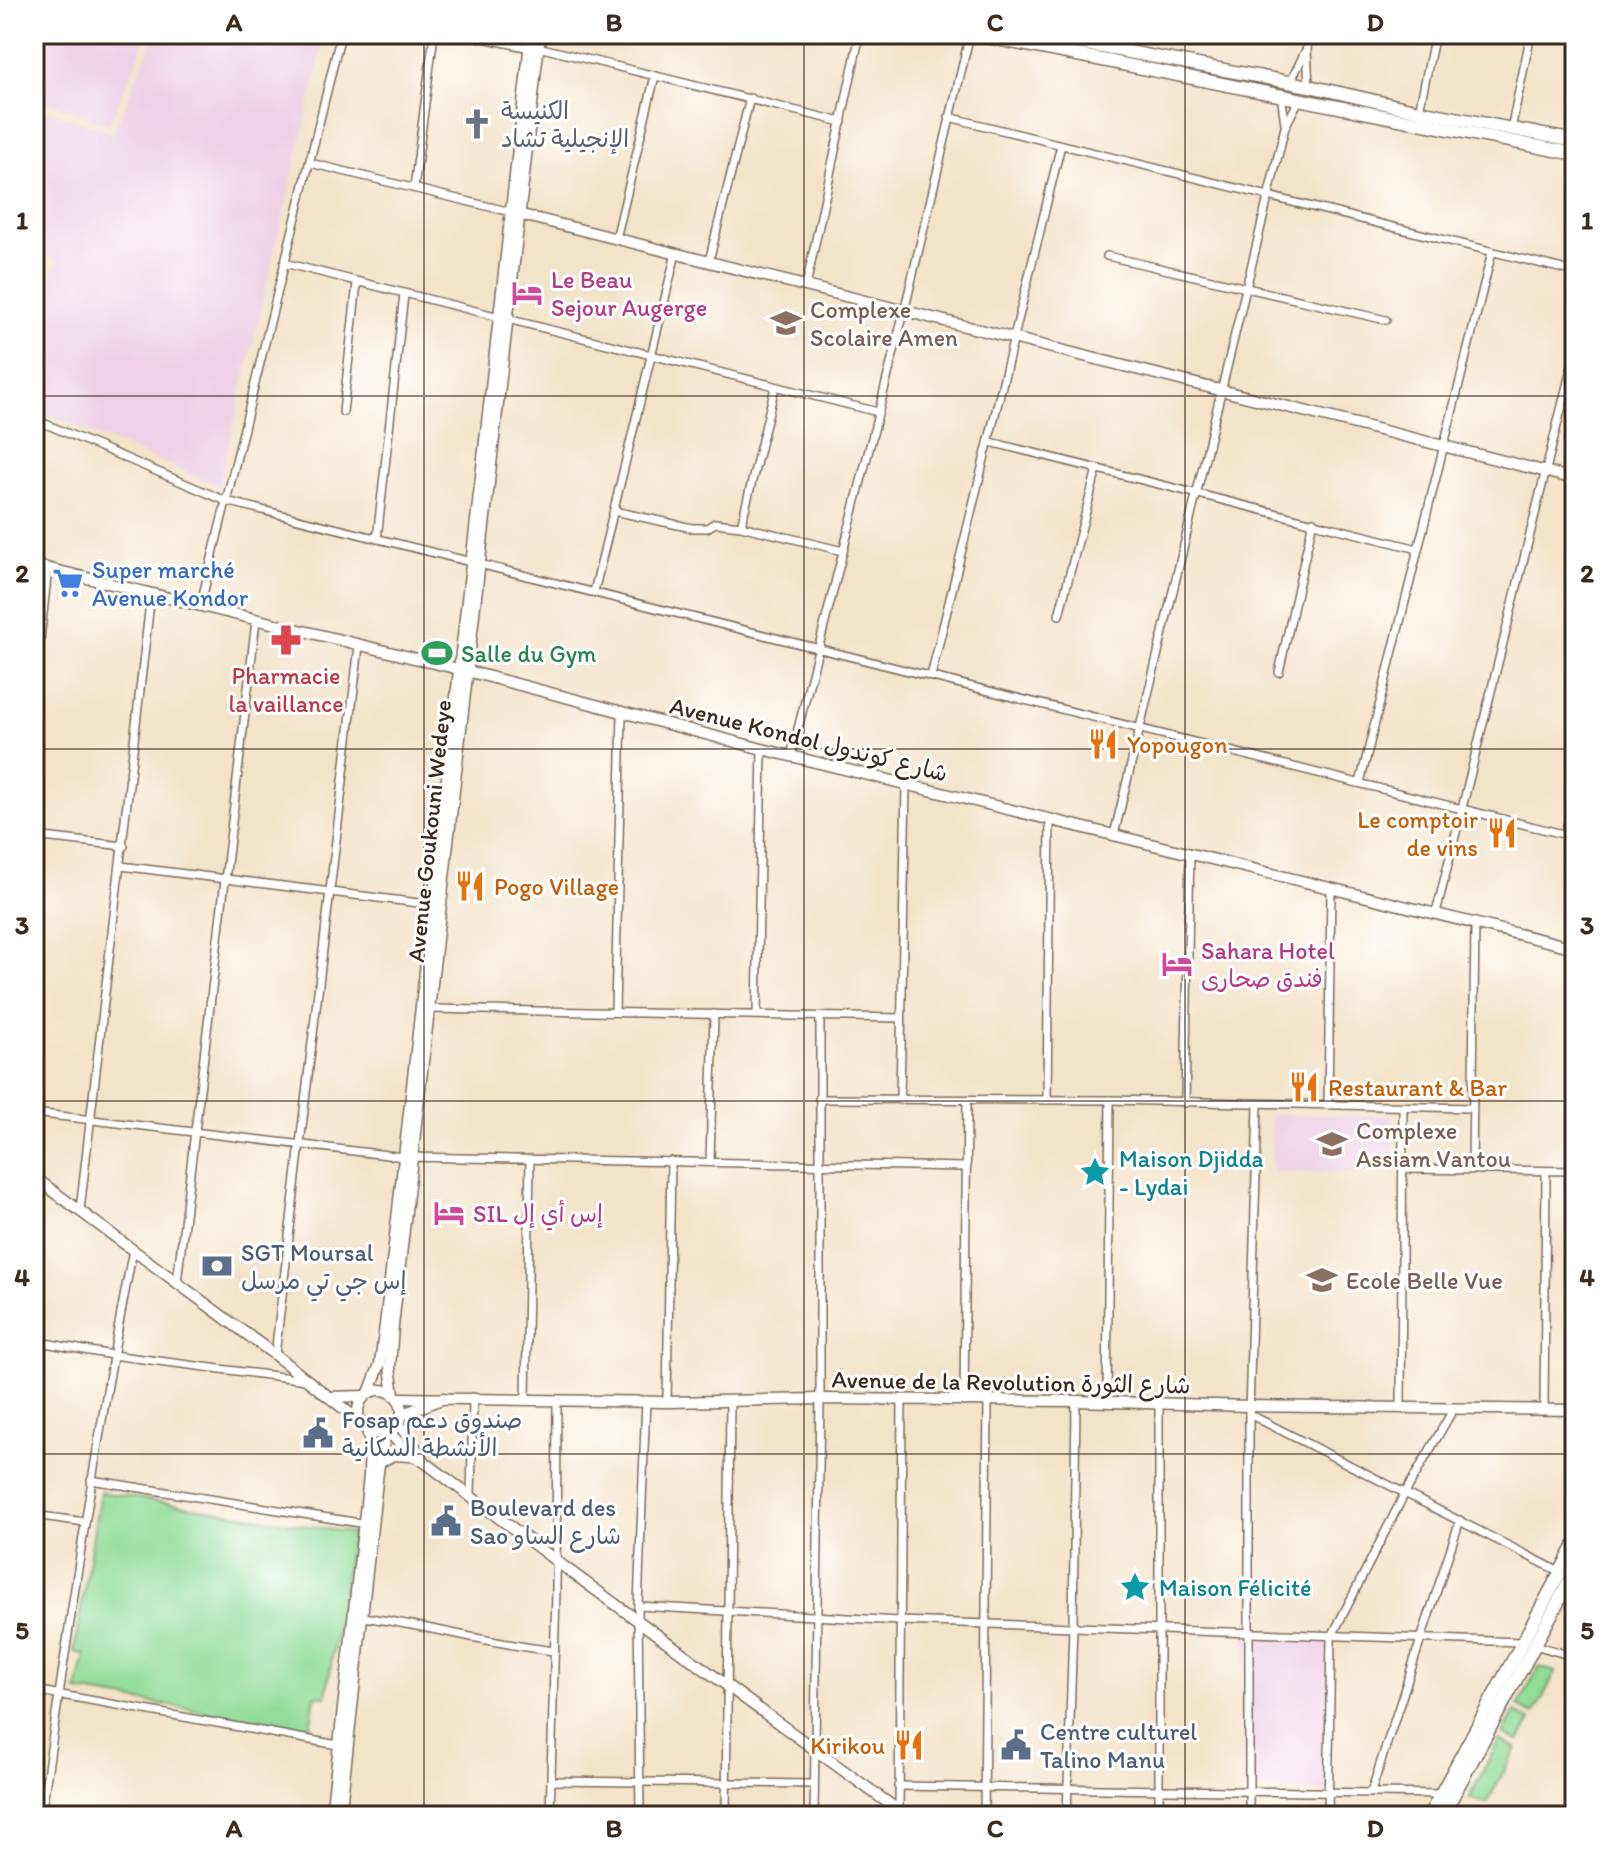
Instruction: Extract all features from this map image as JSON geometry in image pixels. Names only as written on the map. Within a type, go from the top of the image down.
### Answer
[{"type":"main road","points":[[971,34],[1575,154]]},
{"type":"main road","points":[[1033,34],[1309,86],[1575,141]]},
{"type":"main road","points":[[1442,1816],[1446,1795],[1522,1642],[1575,1545]]},
{"type":"main road","points":[[1429,1816],[1446,1795],[1535,1646],[1575,1571]]},
{"type":"street","points":[[200,607],[341,34]]},
{"type":"street","points":[[414,188],[434,34]]},
{"type":"street","points":[[463,34],[750,98],[842,122]]},
{"type":"street","name":"Avenue Goukouni Wedeye","points":[[531,34],[534,48]]},
{"type":"street","name":"Avenue Goukouni Wedeye","points":[[395,1396],[390,1367],[408,1157],[534,48],[540,34]]},
{"type":"street","points":[[806,286],[860,34]]},
{"type":"street","points":[[791,756],[971,34]]},
{"type":"street","points":[[1290,83],[1307,48],[1310,34]]},
{"type":"street","points":[[1419,111],[1435,34]]},
{"type":"street","points":[[1511,129],[1531,34]]},
{"type":"street","points":[[1307,48],[1309,86]]},
{"type":"street","points":[[616,239],[655,76]]},
{"type":"street","points":[[1281,94],[1285,127]]},
{"type":"street","points":[[709,261],[750,98]]},
{"type":"street","points":[[1114,835],[1285,127],[1300,98]]},
{"type":"street","points":[[949,117],[1575,272]]},
{"type":"street","points":[[931,676],[1061,145]]},
{"type":"street","points":[[310,163],[1575,479]]},
{"type":"street","points":[[1360,783],[1492,252]]},
{"type":"street","points":[[594,592],[676,253]]},
{"type":"street","points":[[1107,256],[1386,320]]},
{"type":"street","points":[[284,263],[878,412]]},
{"type":"street","points":[[343,412],[357,283]]},
{"type":"street","points":[[377,539],[404,294]]},
{"type":"street","points":[[1436,913],[1575,353]]},
{"type":"street","points":[[741,526],[775,387]]},
{"type":"street","points":[[34,419],[226,501],[1575,837]]},
{"type":"street","points":[[990,442],[1418,549]]},
{"type":"street","points":[[1059,615],[1097,469]]},
{"type":"street","points":[[614,511],[692,528],[707,528],[715,523],[741,526],[843,551]]},
{"type":"street","points":[[1279,672],[1313,521]]},
{"type":"street","name":"Avenue Kondol شارع كوندول","points":[[34,565],[464,670],[762,749],[1575,948]]},
{"type":"street","points":[[34,695],[48,568]]},
{"type":"street","points":[[80,1210],[151,594]]},
{"type":"street","points":[[177,1282],[256,621]]},
{"type":"street","points":[[275,1355],[359,646]]},
{"type":"street","points":[[615,1012],[622,712]]},
{"type":"street","points":[[757,1014],[762,749]]},
{"type":"street","points":[[900,1100],[906,784]]},
{"type":"street","points":[[1565,834],[1575,793]]},
{"type":"street","points":[[1047,1100],[1050,818]]},
{"type":"street","points":[[34,836],[124,846]]},
{"type":"street","points":[[1185,1103],[1190,853]]},
{"type":"street","points":[[121,866],[437,905]]},
{"type":"street","points":[[1328,1105],[1331,889]]},
{"type":"street","name":"Avenue Goukouni Wedeye","points":[[367,1394],[380,1364],[429,1009],[437,905]]},
{"type":"street","points":[[1472,1169],[1475,923]]},
{"type":"street","points":[[429,1009],[901,1018]]},
{"type":"street","points":[[710,1162],[714,1014]]},
{"type":"street","points":[[814,1816],[820,1399],[820,1017]]},
{"type":"street","points":[[819,1099],[967,1102],[1110,1100],[1471,1108]]},
{"type":"street","points":[[1107,1402],[1110,1100]]},
{"type":"street","points":[[964,1402],[967,1102]]},
{"type":"street","points":[[1249,1816],[1249,1410],[1258,1104]]},
{"type":"street","points":[[1401,1409],[1403,1107]]},
{"type":"street","points":[[34,1113],[408,1157],[967,1167]]},
{"type":"street","points":[[526,1399],[530,1159]]},
{"type":"street","points":[[667,1402],[671,1161]]},
{"type":"street","points":[[1404,1169],[1575,1171]]},
{"type":"street","points":[[1544,1410],[1546,1171]]},
{"type":"street","points":[[34,1177],[275,1355],[364,1426],[376,1433],[387,1432],[413,1456],[728,1684],[901,1814]]},
{"type":"street","points":[[41,1816],[91,1480],[133,1250]]},
{"type":"street","points":[[34,1341],[112,1355],[308,1380]]},
{"type":"street","points":[[329,1397],[384,1390],[395,1396],[400,1419],[426,1463]]},
{"type":"street","points":[[340,1816],[362,1617],[368,1524],[370,1460],[358,1408],[367,1394]]},
{"type":"street","name":"Avenue de la Revolution شارع الثورة","points":[[395,1396],[667,1402],[820,1399],[1076,1401],[1249,1410],[1575,1410]]},
{"type":"street","name":"Avenue de la Revolution شارع الثورة","points":[[400,1419],[446,1397]]},
{"type":"street","points":[[471,1498],[473,1397]]},
{"type":"street","points":[[550,1816],[557,1399]]},
{"type":"street","points":[[640,1816],[642,1781],[637,1621],[646,1400]]},
{"type":"street","points":[[726,1816],[730,1401]]},
{"type":"street","points":[[901,1814],[898,1786],[902,1401]]},
{"type":"street","points":[[984,1816],[988,1401]]},
{"type":"street","points":[[1067,1816],[1076,1401]]},
{"type":"street","points":[[1159,1403],[1159,1816]]},
{"type":"street","points":[[1249,1410],[1560,1572]]},
{"type":"street","points":[[1328,1816],[1331,1638],[1405,1493],[1453,1410]]},
{"type":"street","points":[[331,1816],[368,1524],[387,1432],[400,1419]]},
{"type":"street","points":[[379,1463],[393,1455],[413,1456]]},
{"type":"street","points":[[91,1480],[368,1524]]},
{"type":"street","points":[[34,1515],[85,1522]]},
{"type":"street","points":[[1371,1792],[1460,1520]]},
{"type":"street","points":[[638,1606],[988,1625],[1522,1642],[1575,1657]]},
{"type":"street","points":[[362,1617],[450,1631],[498,1644],[555,1651]]},
{"type":"street","points":[[34,1690],[338,1745]]},
{"type":"street","points":[[551,1781],[814,1784]]},
{"type":"street","points":[[898,1786],[1446,1795]]},
{"type":"shaded area","points":[[34,34],[148,34],[109,125],[34,97]]},
{"type":"shaded area","points":[[155,34],[326,34],[219,486],[34,409],[34,317],[59,260],[34,250],[34,106],[113,133]]},
{"type":"shaded area","name":"Complexe Assiam Vantou","points":[[1270,1114],[1393,1116],[1392,1173],[1272,1172]]},
{"type":"shaded area","points":[[1245,1637],[1330,1643],[1329,1792],[1243,1788]]},
{"type":"green space","points":[[100,1492],[352,1533],[326,1696],[315,1695],[310,1728],[77,1691],[85,1654],[74,1652]]},
{"type":"green space","points":[[1539,1667],[1556,1672],[1534,1714],[1518,1706]]},
{"type":"green space","points":[[1515,1712],[1531,1720],[1519,1741],[1503,1734]]},
{"type":"green space","points":[[1499,1740],[1516,1748],[1487,1803],[1469,1798]]},
{"type":"place","name":"الكنيسة الإنجيلية تشاد","points":[[477,124]]},
{"type":"place","name":"Le Beau Sejour Augerge","points":[[527,293]]},
{"type":"place","name":"Complexe Scolaire Amen","points":[[786,323]]},
{"type":"place","name":"Super marché Avenue Kondor","points":[[68,583]]},
{"type":"place","name":"Pharmacie la vaillance","points":[[286,640]]},
{"type":"place","name":"Salle du Gym","points":[[437,653]]},
{"type":"place","name":"Yopougon","points":[[1103,744]]},
{"type":"place","name":"Le comptoir de vins","points":[[1502,833]]},
{"type":"place","name":"Pogo Village","points":[[470,886]]},
{"type":"place","name":"Sahara Hotel فندق صحارى","points":[[1177,964]]},
{"type":"place","name":"Restaurant & Bar","points":[[1304,1087]]},
{"type":"place","name":"Complexe Assiam Vantou","points":[[1332,1144]]},
{"type":"place","name":"Maison Djidda - Lydai","points":[[1095,1172]]},
{"type":"place","name":"SIL إس أي إل","points":[[449,1213]]},
{"type":"place","name":"SGT Moursal إس جي تي مرسل","points":[[217,1266]]},
{"type":"place","name":"Ecole Belle Vue","points":[[1322,1280]]},
{"type":"place","name":"Fosap صندوق دعم الأنشطة السكانية","points":[[318,1433]]},
{"type":"place","name":"Boulevard des Sao شارع الساو","points":[[446,1521]]},
{"type":"place","name":"Maison Félicité","points":[[1135,1587]]},
{"type":"place","name":"Kirikou","points":[[909,1745]]},
{"type":"place","name":"Centre culturel Talino Manu","points":[[1016,1745]]}]
